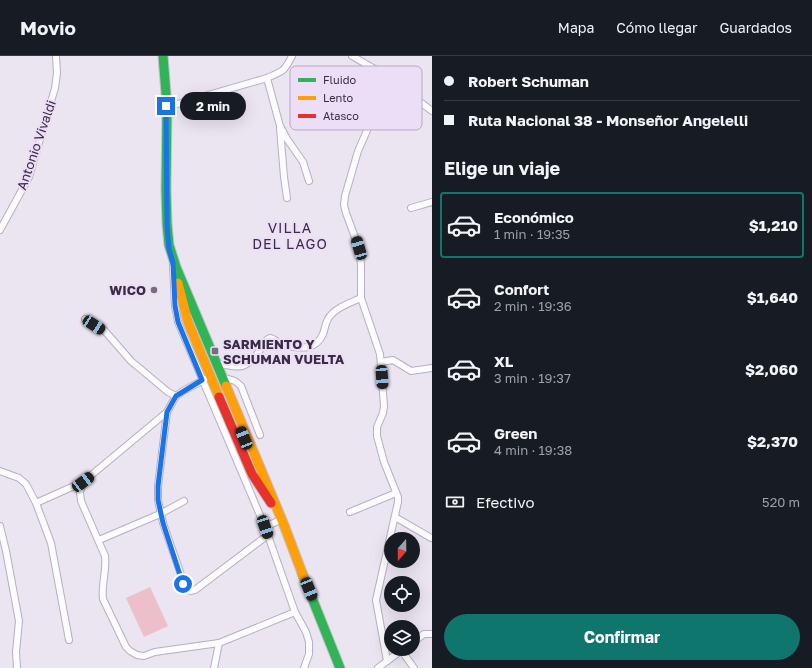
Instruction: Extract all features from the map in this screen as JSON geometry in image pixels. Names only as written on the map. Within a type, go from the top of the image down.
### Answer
[{"type":"main road","points":[[163,56],[166,106],[167,226],[169,249],[174,264],[186,317],[206,378],[252,474],[269,499],[304,578],[340,668]]},
{"type":"main road","points":[[174,264],[292,543],[304,578]]},
{"type":"main road","points":[[206,378],[216,370],[216,363]]},
{"type":"main road","points":[[206,378],[217,378],[221,382],[244,438],[253,450]]},
{"type":"street","name":"Antonio Vivaldi","points":[[0,230],[29,177],[55,88],[57,73],[56,56]]},
{"type":"street","points":[[166,106],[267,78],[283,71],[292,56]]},
{"type":"street","points":[[352,56],[370,66]]},
{"type":"street","points":[[267,78],[280,126],[287,198]]},
{"type":"street","points":[[422,104],[432,111]]},
{"type":"street","points":[[280,126],[303,162],[309,181]]},
{"type":"street","points":[[366,130],[358,151],[345,196],[344,209],[359,248],[361,264],[361,298],[380,354],[384,406],[383,413],[377,427],[377,436],[398,502],[376,600],[387,661]]},
{"type":"street","points":[[411,208],[432,202]]},
{"type":"street","points":[[216,363],[238,367],[243,366],[254,356],[265,341],[270,338],[274,339],[279,345],[284,346],[307,348],[314,346],[321,338],[330,317],[344,305],[361,298]]},
{"type":"street","points":[[85,319],[104,330],[132,361],[168,392],[176,396]]},
{"type":"street","points":[[381,362],[393,360],[415,372],[432,368]]},
{"type":"street","points":[[222,376],[235,381],[241,386],[260,435]]},
{"type":"street","points":[[36,503],[83,482],[167,412],[176,396],[206,378],[265,527],[296,612],[306,632],[309,642],[309,654],[304,668]]},
{"type":"street","points":[[167,412],[158,486],[158,500],[160,514],[186,589],[190,591],[195,590],[268,535]]},
{"type":"street","points":[[0,471],[19,478],[26,484],[36,503],[51,543],[69,640]]},
{"type":"street","points":[[83,482],[80,492],[81,501],[105,556],[106,565],[102,593],[103,599],[130,652],[144,656],[155,652],[219,643],[296,612]]},
{"type":"street","points":[[350,512],[396,493]]},
{"type":"street","points":[[98,540],[160,514],[184,501]]},
{"type":"street","points":[[395,517],[432,538]]},
{"type":"street","points":[[265,527],[278,521]]},
{"type":"street","points":[[0,526],[19,621],[16,652],[17,668]]},
{"type":"street","points":[[420,637],[424,634],[432,634]]},
{"type":"street","points":[[214,668],[219,643]]},
{"type":"street","points":[[378,668],[394,656]]},
{"type":"street","points":[[406,656],[414,668]]},
{"type":"shaded area","points":[[150,587],[168,626],[144,637],[126,598]]},
{"type":"traffic: fast","points":[[163,56],[167,106],[166,190],[169,245],[176,267],[226,386]]},
{"type":"traffic: fast","points":[[302,573],[340,668]]},
{"type":"traffic: slow","points":[[178,283],[188,322],[219,397]]},
{"type":"traffic: slow","points":[[226,386],[284,525],[304,578]]},
{"type":"traffic: jam","points":[[219,397],[252,474],[271,503]]},
{"type":"place","name":"WICO","points":[[154,290]]},
{"type":"place","name":"SARMIENTO Y SCHUMAN VUELTA","points":[[215,351]]},
{"type":"district","name":"VILLA DEL LAGO","points":[[290,236]]},
{"type":"route","points":[[166,106],[167,226],[169,249],[173,263],[175,306],[178,322],[202,380],[176,396],[167,412],[158,486],[160,514],[183,584]]}]
